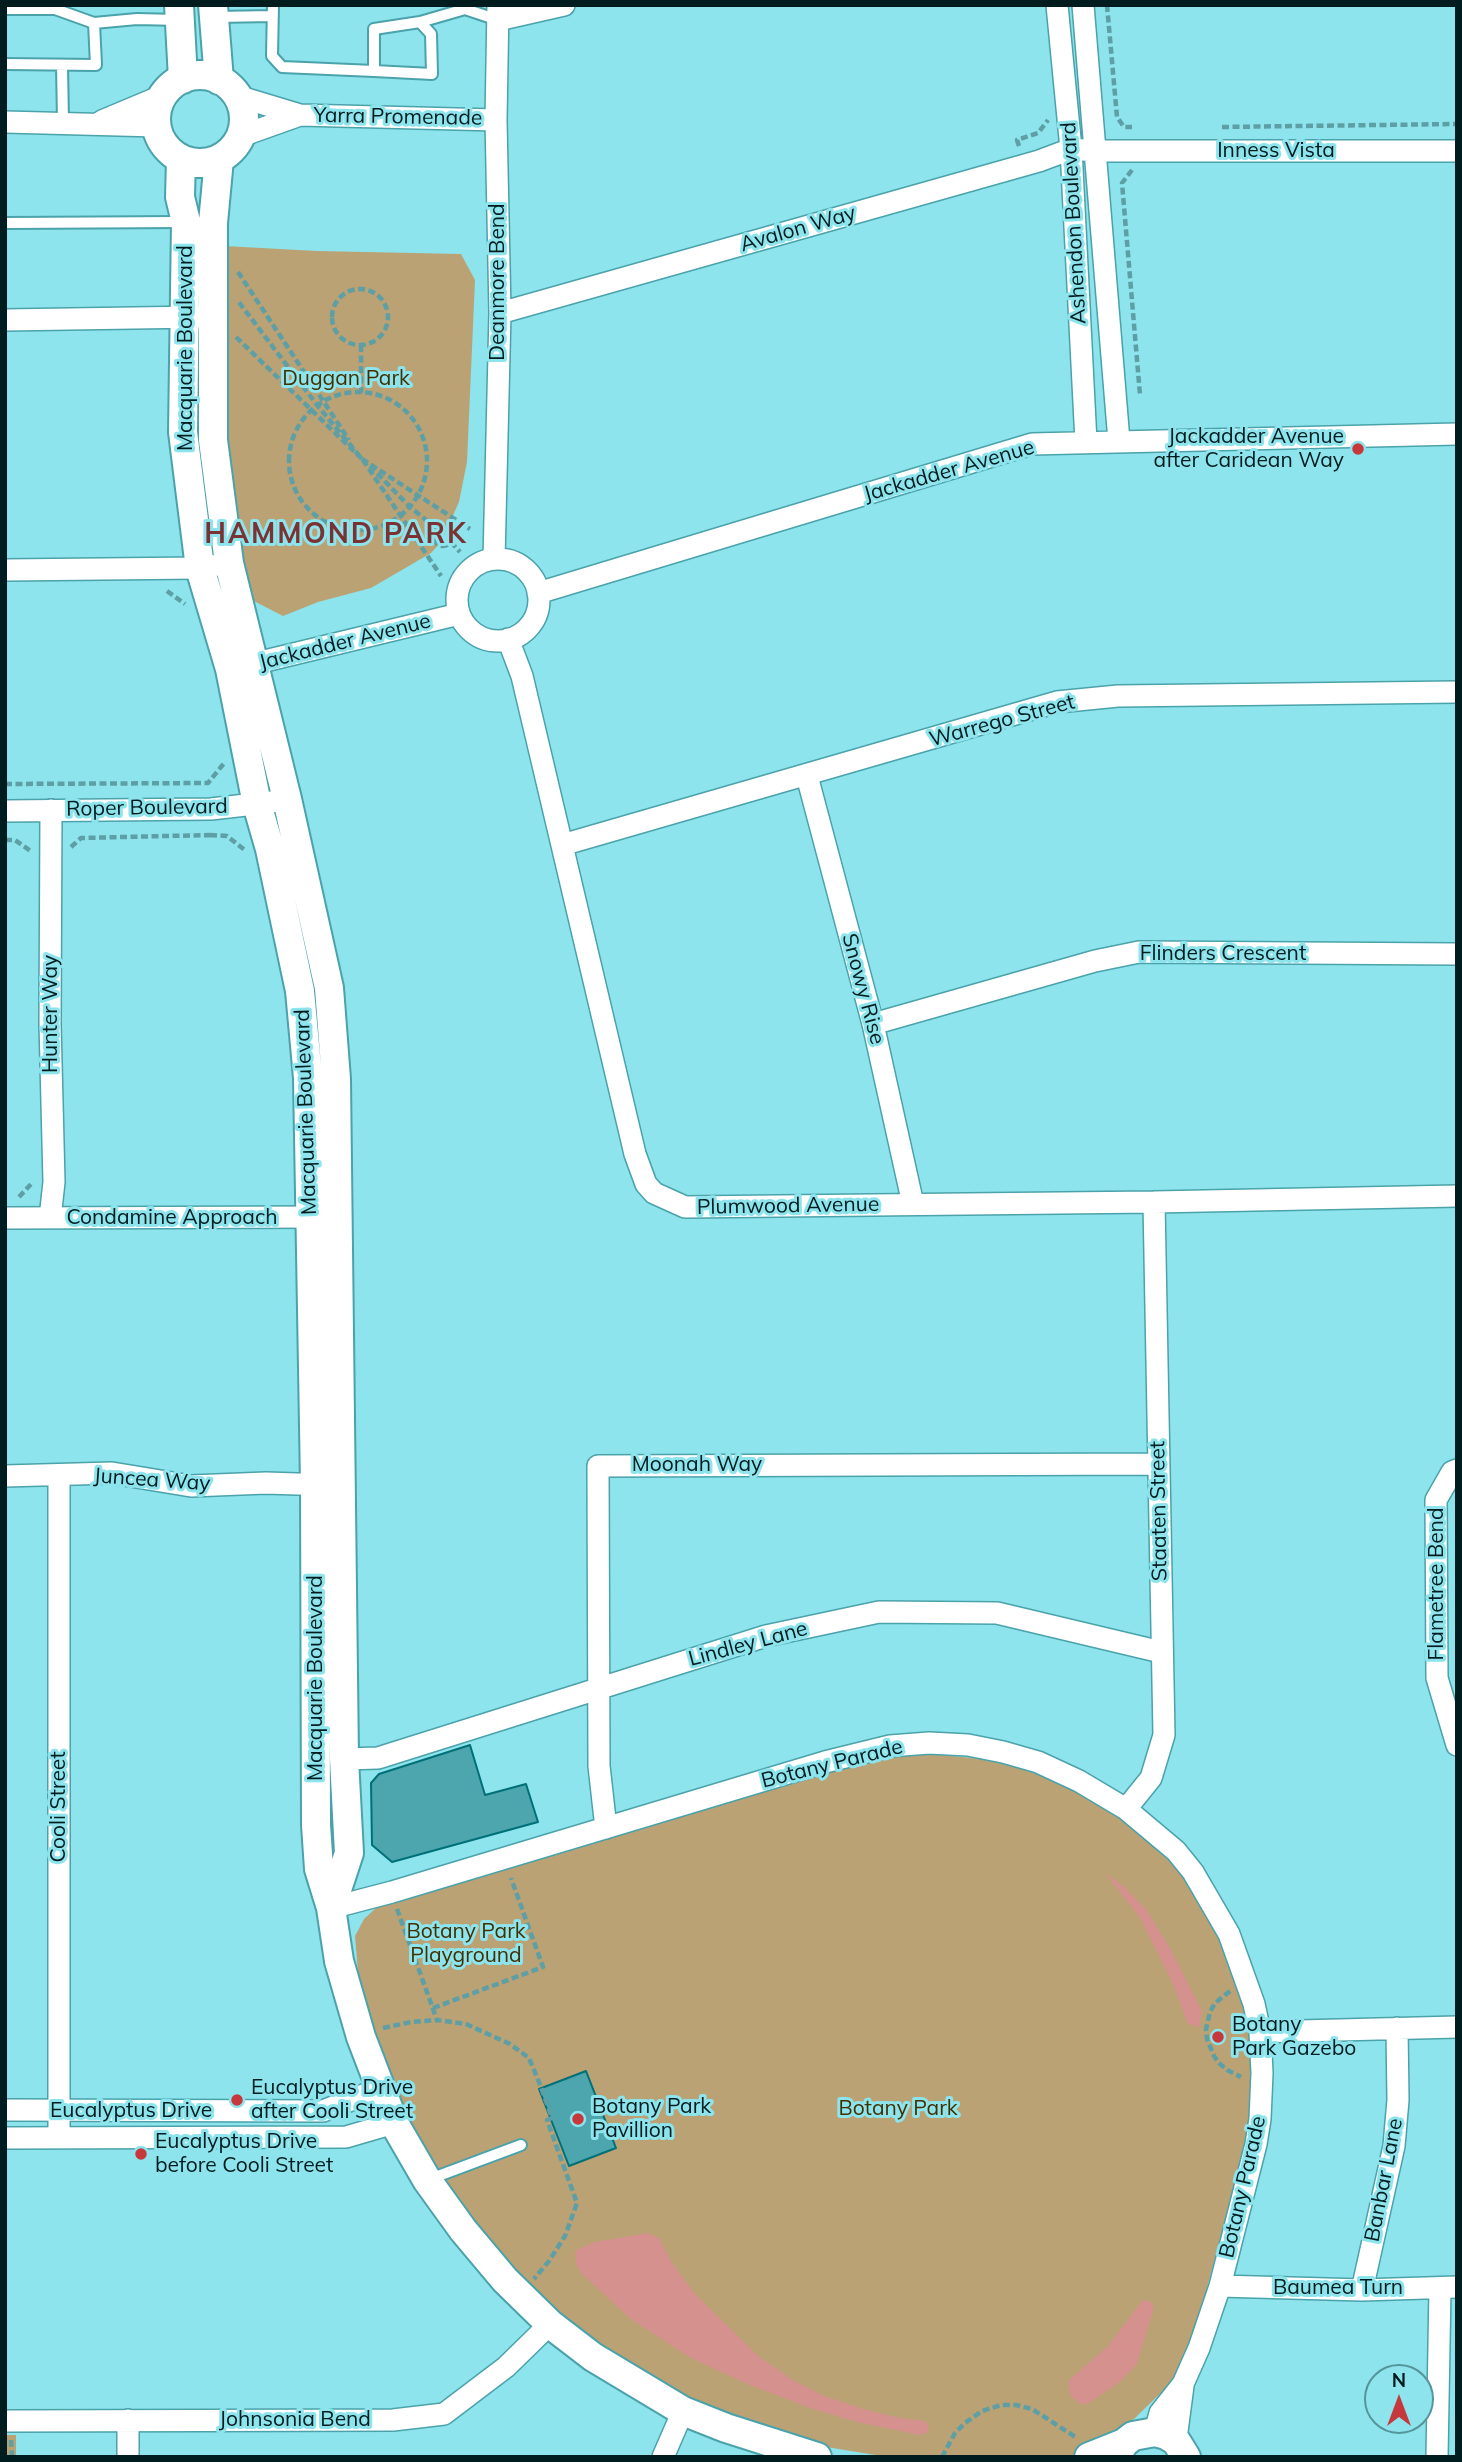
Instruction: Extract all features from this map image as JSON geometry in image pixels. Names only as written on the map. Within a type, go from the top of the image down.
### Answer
[{"type":"street","points":[[498,13],[564,5]]},
{"type":"street","name":"Ashendon Boulevard","points":[[1057,5],[1071,149],[1086,442]]},
{"type":"street","name":"Ashendon Boulevard","points":[[1083,5],[1119,440]]},
{"type":"street","points":[[179,13],[173,87],[159,104],[157,125],[165,145],[181,159],[207,163],[228,153],[241,136],[244,115],[228,88],[213,11]]},
{"type":"street","name":"Deanmore Bend","points":[[494,559],[500,313],[496,120],[498,13]]},
{"type":"street","points":[[94,124],[173,87],[207,76],[228,88]]},
{"type":"street","name":"Yarra Promenade","points":[[228,88],[300,115],[496,120]]},
{"type":"street","name":"Yarra Promenade","points":[[241,136],[300,115]]},
{"type":"street","points":[[5,122],[157,125]]},
{"type":"street","name":"Avalon Way","points":[[500,313],[1039,161],[1071,149],[1095,151]]},
{"type":"street","name":"Inness Vista","points":[[1095,151],[1457,151]]},
{"type":"street","name":"Macquarie Boulevard","points":[[181,159],[180,197],[186,222],[183,432],[200,568],[242,667],[287,799],[330,988],[336,1079],[338,1217],[316,1825],[319,1869],[331,1908],[339,1961],[379,2089],[394,2123],[427,2180],[463,2230],[505,2280],[550,2324],[593,2357],[683,2411],[726,2428],[817,2457]]},
{"type":"street","name":"Macquarie Boulevard","points":[[219,159],[213,222],[222,324],[213,440],[257,804],[270,849],[300,991],[308,1078],[310,1217],[349,1853],[331,1908]]},
{"type":"street","points":[[5,320],[183,318],[222,324]]},
{"type":"street","name":"Jackadder Avenue","points":[[538,593],[1032,444],[1457,434]]},
{"type":"street","points":[[494,559],[504,559],[523,568],[530,575],[538,593],[539,603],[532,622],[518,635],[508,639],[485,639],[474,633],[459,614],[458,590],[463,578],[482,562],[494,559]]},
{"type":"street","points":[[5,570],[200,568],[229,564]]},
{"type":"street","name":"Jackadder Avenue","points":[[242,667],[459,614]]},
{"type":"street","name":"Plumwood Avenue","points":[[508,639],[522,676],[635,1154],[646,1184],[654,1193],[685,1207],[1457,1196]]},
{"type":"street","name":"Warrego Street","points":[[562,845],[1057,702],[1118,696],[1457,692]]},
{"type":"street","name":"Snowy Rise","points":[[807,776],[873,1024],[913,1204]]},
{"type":"street","name":"Roper Boulevard","points":[[5,811],[211,809],[287,799]]},
{"type":"street","name":"Hunter Way","points":[[50,1218],[54,1182],[50,1023],[51,810]]},
{"type":"street","name":"Flinders Crescent","points":[[873,1024],[1095,961],[1139,952],[1457,954]]},
{"type":"street","name":"Staaten Street","points":[[1126,1809],[1151,1778],[1164,1735],[1154,1202]]},
{"type":"street","name":"Condamine Approach","points":[[5,1218],[338,1217]]},
{"type":"street","name":"Moonah Way","points":[[606,1828],[599,1766],[601,1687],[598,1465],[1158,1464]]},
{"type":"street","name":"Flametree Bend","points":[[1457,1470],[1452,1472],[1436,1500],[1437,1678],[1457,1745]]},
{"type":"street","name":"Juncea Way","points":[[5,1476],[112,1473],[191,1486],[328,1485]]},
{"type":"street","name":"Cooli Street","points":[[59,1476],[59,2138]]},
{"type":"street","name":"Lindley Lane","points":[[344,1759],[378,1758],[766,1636],[879,1612],[997,1613],[1161,1652]]},
{"type":"street","name":"Botany Parade","points":[[331,1908],[825,1762],[890,1746],[929,1743],[968,1745],[1003,1752],[1038,1762],[1079,1781],[1126,1809],[1175,1851],[1208,1894],[1229,1934],[1245,1973],[1260,2032],[1262,2073],[1258,2132],[1220,2286],[1199,2348],[1183,2384],[1160,2413],[1155,2432]]},
{"type":"street","points":[[1260,2032],[1457,2027]]},
{"type":"street","name":"Banbar Lane","points":[[1362,2290],[1394,2146],[1398,2100],[1397,2028]]},
{"type":"street","name":"Eucalyptus Drive","points":[[5,2110],[323,2111],[379,2089]]},
{"type":"street","name":"Eucalyptus Drive","points":[[5,2138],[346,2137],[394,2123]]},
{"type":"street","name":"Baumea Turn","points":[[1220,2286],[1362,2290],[1448,2288]]},
{"type":"street","points":[[1437,2457],[1448,2288]]},
{"type":"street","name":"Johnsonia Bend","points":[[5,2421],[393,2420],[444,2414],[506,2367],[550,2324]]},
{"type":"street","name":"Botany Parade","points":[[1183,2384],[1177,2440],[1184,2454]]},
{"type":"street","points":[[663,2457],[683,2411]]},
{"type":"street","points":[[128,2420],[128,2457]]},
{"type":"street","points":[[1083,2448],[1120,2450],[1144,2432],[1155,2432],[1176,2441],[1184,2454]]},
{"type":"lane","points":[[374,71],[374,29],[419,22],[465,7],[498,13]]},
{"type":"lane","points":[[5,9],[55,9],[94,23],[179,13]]},
{"type":"lane","points":[[213,11],[273,11],[272,56],[282,67],[432,74],[430,34],[419,22]]},
{"type":"lane","points":[[5,64],[96,65],[94,23]]},
{"type":"lane","points":[[62,65],[63,122]]},
{"type":"lane","points":[[5,223],[186,222]]},
{"type":"lane","points":[[427,2180],[521,2145]]},
{"type":"path","points":[[1107,5],[1117,117],[1124,127],[1135,127]]},
{"type":"path","points":[[1213,127],[1457,124]]},
{"type":"path","points":[[1140,395],[1122,183],[1132,170],[1158,172],[1158,151]]},
{"type":"path","points":[[232,262],[441,576]]},
{"type":"path","points":[[362,289],[379,296],[388,313],[388,323],[379,339],[361,345],[344,340],[338,334],[332,317],[334,308],[345,294],[362,289]]},
{"type":"path","points":[[231,292],[362,459],[470,529]]},
{"type":"path","points":[[222,324],[410,507],[437,529]]},
{"type":"path","points":[[361,345],[361,393]]},
{"type":"path","points":[[345,393],[361,393],[389,399],[407,412],[421,430],[427,452],[426,474],[419,495],[401,516],[380,527],[357,531],[333,526],[313,514],[298,496],[289,474],[289,450],[297,428],[311,410],[324,401],[345,393]]},
{"type":"path","points":[[449,527],[453,536],[451,542],[442,545],[437,542],[434,534],[437,529],[449,527]]},
{"type":"path","points":[[451,542],[460,552]]},
{"type":"path","points":[[162,590],[167,590],[191,608]]},
{"type":"path","points":[[211,835],[208,783],[227,760]]},
{"type":"path","points":[[5,785],[208,783]]},
{"type":"path","points":[[5,840],[15,840],[30,852],[68,850],[81,838],[228,835],[252,857]]},
{"type":"path","points":[[433,2009],[543,1967],[509,1871]]},
{"type":"path","points":[[395,1905],[438,2020]]},
{"type":"path","points":[[1235,1988],[1215,2003],[1207,2020],[1207,2039],[1219,2063],[1235,2075],[1249,2079]]},
{"type":"path","points":[[374,2031],[402,2024],[452,2021],[483,2031],[529,2058],[552,2118],[547,2120],[577,2203],[565,2236],[530,2284]]},
{"type":"path","points":[[942,2457],[965,2423],[982,2411],[1001,2405],[1032,2409],[1083,2448]]},
{"type":"green space","name":"Duggan Park","points":[[224,246],[461,254],[475,280],[467,462],[459,502],[441,542],[431,553],[371,588],[318,602],[283,616],[248,598],[226,492]]},
{"type":"green space","name":"Botany Park","points":[[933,1754],[982,1759],[1019,1768],[1082,1793],[1120,1817],[1175,1866],[1195,1893],[1214,1925],[1232,1967],[1248,2021],[1252,2076],[1247,2136],[1198,2322],[1186,2355],[1172,2382],[1135,2418],[1098,2445],[1070,2457],[888,2457],[814,2445],[692,2402],[626,2365],[536,2296],[456,2205],[391,2089],[359,1983],[355,1936],[364,1919],[376,1908],[839,1767],[884,1757]]},
{"type":"green space","points":[[5,2435],[16,2435],[16,2457],[5,2457]]},
{"type":"shaded area","points":[[1105,1873],[1122,1885],[1146,1909],[1171,1950],[1202,2011],[1199,2027],[1188,2024],[1172,1982],[1140,1918]]},
{"type":"shaded area","points":[[648,2233],[659,2238],[671,2261],[694,2293],[757,2355],[791,2379],[824,2396],[863,2409],[925,2421],[929,2427],[927,2433],[920,2435],[857,2422],[750,2385],[691,2358],[632,2320],[582,2274],[577,2266],[575,2253],[595,2242]]},
{"type":"shaded area","points":[[1147,2300],[1153,2304],[1153,2311],[1137,2364],[1120,2382],[1087,2404],[1080,2404],[1070,2395],[1068,2381],[1108,2346],[1142,2301]]},
{"type":"building","points":[[470,1745],[485,1795],[526,1784],[538,1822],[392,1862],[372,1845],[371,1783],[379,1774]]},
{"type":"building","name":"Botany Park Pavillion","points":[[586,2071],[616,2148],[569,2166],[539,2089]]},
{"type":"place","name":"Jackadder Avenue after Caridean Way","points":[[1358,449]]},
{"type":"place","name":"Botany Park Gazebo","points":[[1218,2037]]},
{"type":"place","name":"Eucalyptus Drive after Cooli Street","points":[[237,2100]]},
{"type":"place","name":"Botany Park Pavillion","points":[[578,2119]]},
{"type":"place","name":"Eucalyptus Drive before Cooli Street","points":[[141,2154]]},
{"type":"district","name":"HAMMOND PARK","points":[[336,535]]},
{"type":"park label","name":"Botany Park Playground","points":[[466,1944]]}]
